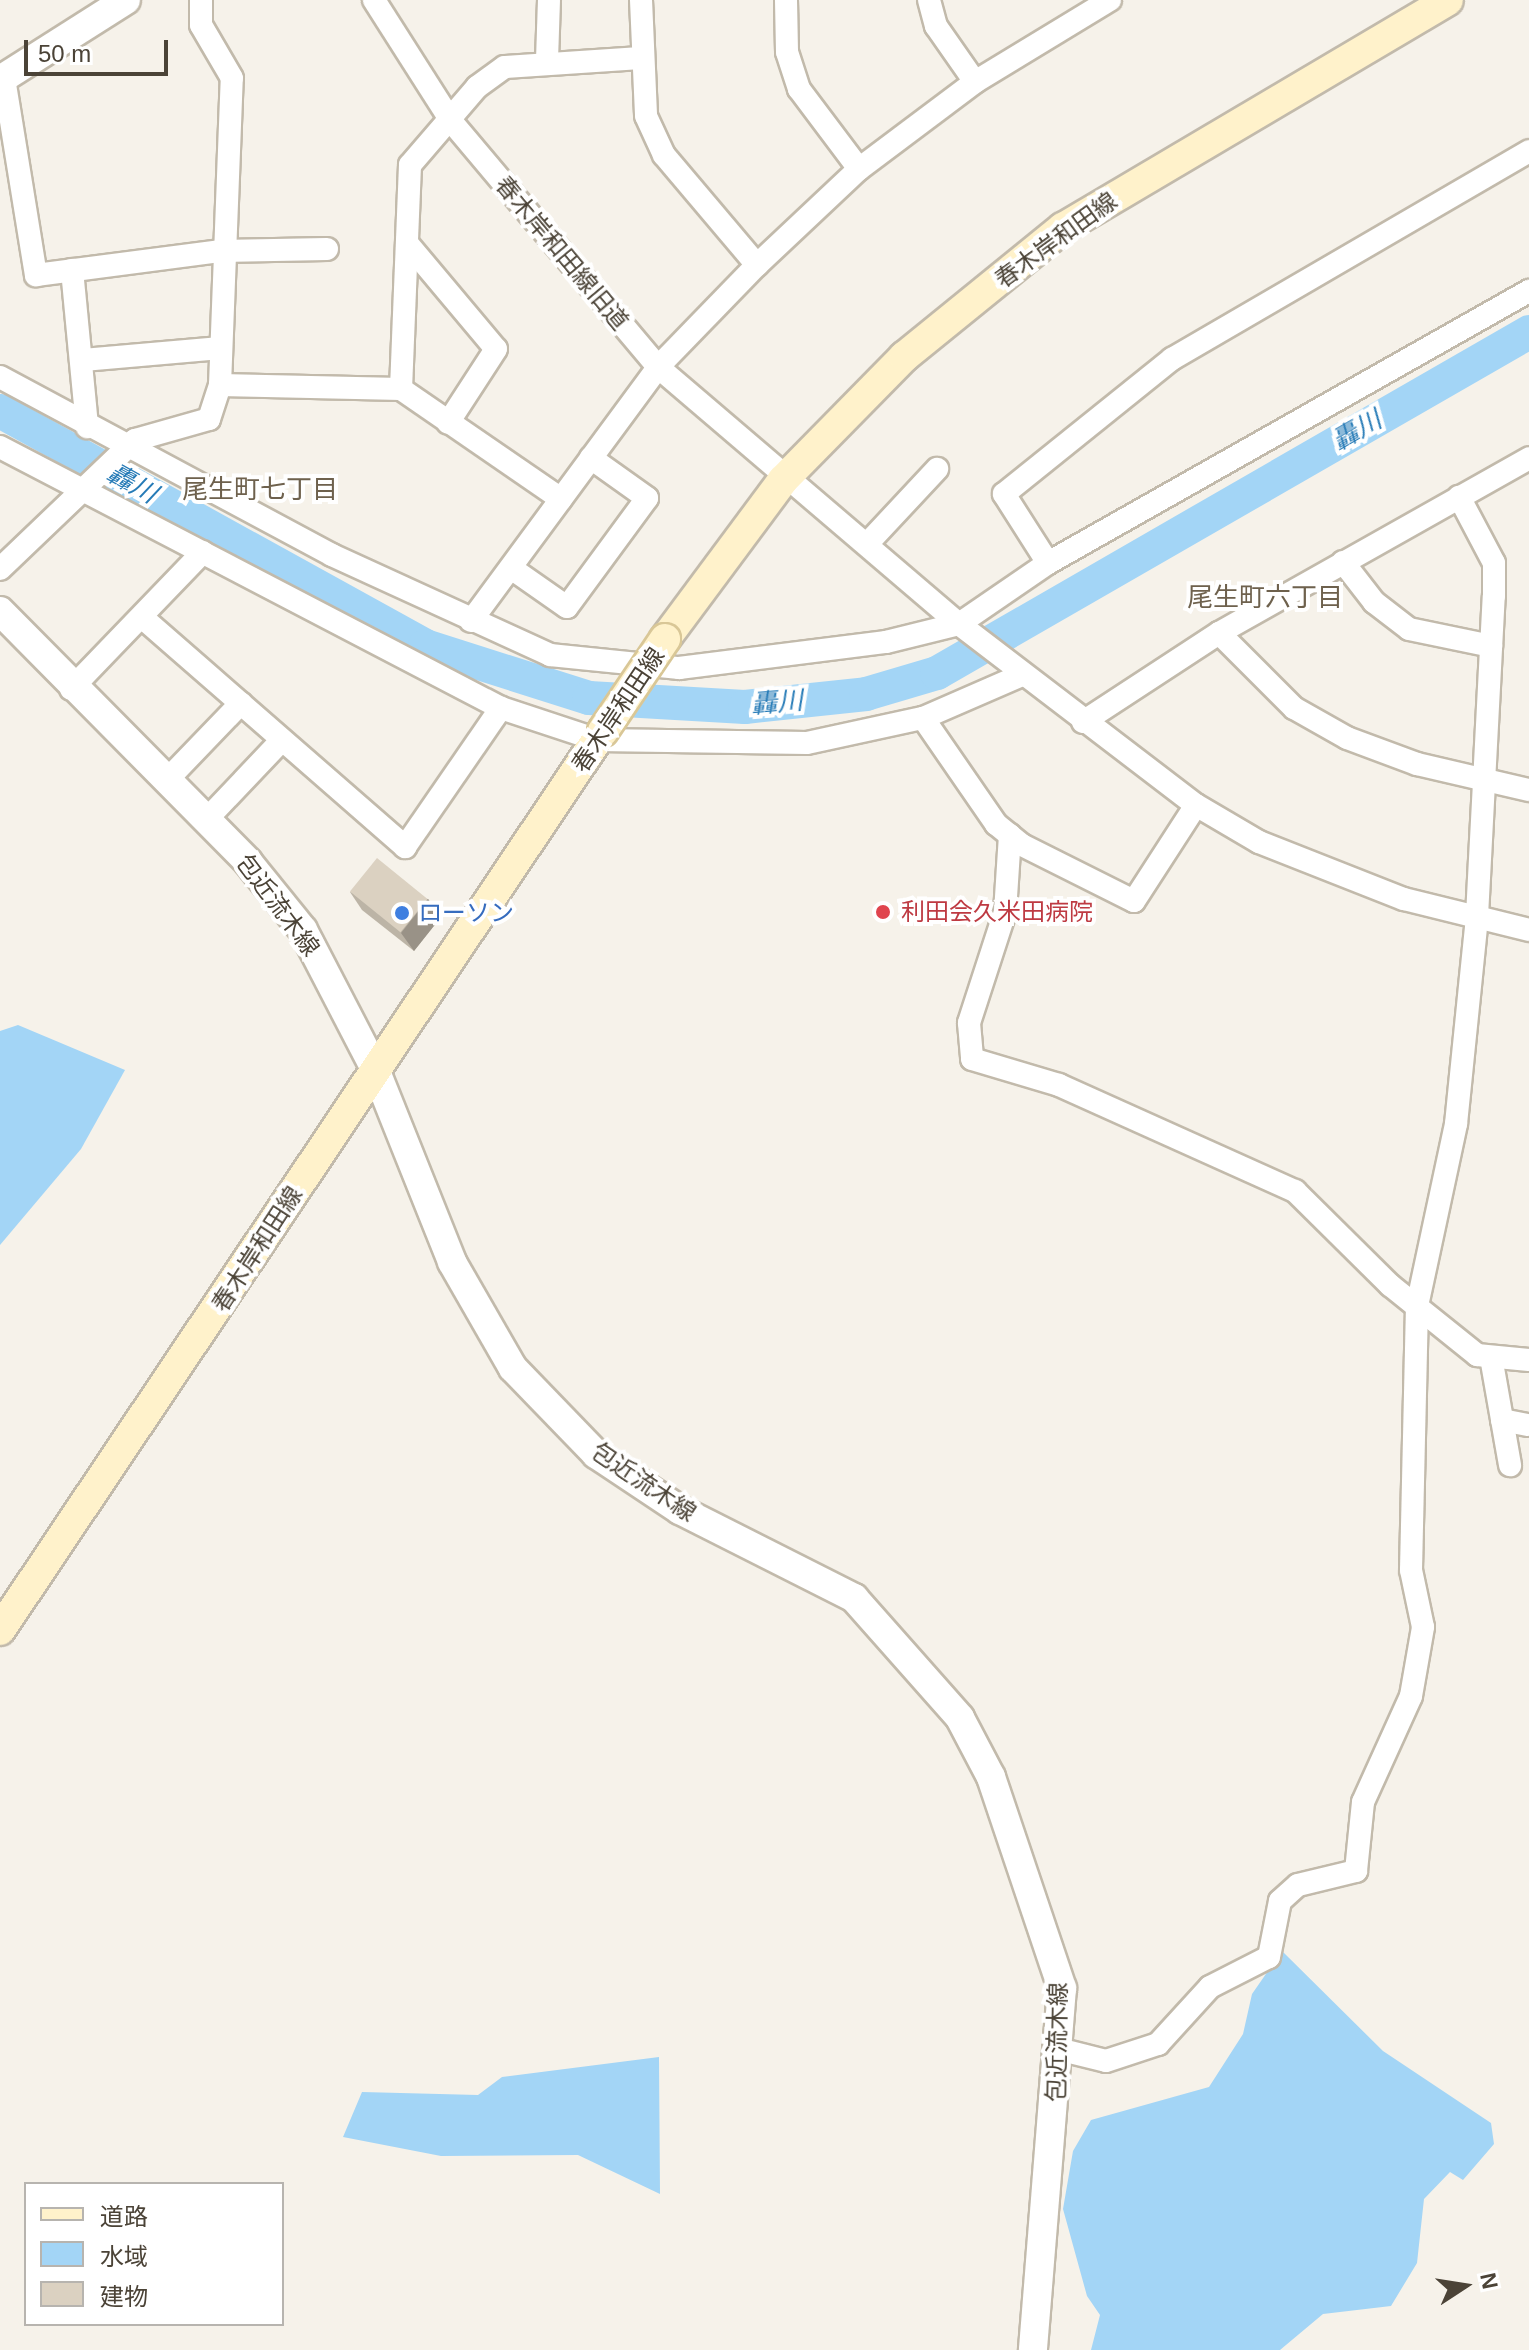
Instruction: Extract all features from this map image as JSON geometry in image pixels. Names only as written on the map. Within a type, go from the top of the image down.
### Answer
[{"type":"main road","name":"春木岸和田線","points":[[0,1630],[665,639],[783,480],[904,357],[1063,228],[1448,0]]},
{"type":"street","points":[[126,0],[2,79],[36,275],[221,251],[327,249]]},
{"type":"street","points":[[0,569],[125,449],[209,419],[220,385],[221,251],[232,78],[201,25],[201,0]]},
{"type":"street","name":"春木岸和田線旧道","points":[[374,0],[451,121],[658,367],[783,480],[867,544],[963,626],[1083,722],[1196,805],[1326,873],[1529,930]]},
{"type":"street","points":[[547,60],[549,0]]},
{"type":"street","points":[[641,0],[641,58],[646,116],[664,155],[757,265]]},
{"type":"street","points":[[786,0],[787,52],[799,89],[859,169]]},
{"type":"street","points":[[929,0],[936,26],[975,82]]},
{"type":"street","points":[[471,621],[658,367],[757,265],[859,169],[975,82],[1100,3]]},
{"type":"street","points":[[401,389],[410,165],[505,67],[547,60],[641,58]]},
{"type":"street","points":[[1048,563],[1004,494],[1172,359],[1529,151]]},
{"type":"street","points":[[407,243],[496,349],[448,423]]},
{"type":"street","points":[[72,270],[87,427]]},
{"type":"street","points":[[0,377],[125,449],[471,621],[550,655],[679,668],[886,642],[963,626],[1048,563],[1529,291]]},
{"type":"street","points":[[83,360],[220,348]]},
{"type":"street","points":[[220,385],[401,389],[561,499]]},
{"type":"street","points":[[0,447],[501,708],[600,736],[807,743],[923,718],[1024,674]]},
{"type":"street","points":[[511,568],[567,607],[647,498],[591,458]]},
{"type":"street","points":[[1083,722],[1219,633],[1529,458]]},
{"type":"street","points":[[867,544],[937,469]]},
{"type":"street","points":[[1062,2050],[1106,2061],[1158,2044],[1210,1987],[1269,1957],[1280,1901],[1298,1885],[1356,1871],[1363,1802],[1411,1696],[1423,1627],[1411,1570],[1417,1306],[1456,1124],[1477,916],[1491,646],[1494,563],[1459,497]]},
{"type":"street","points":[[71,689],[144,619],[203,552]]},
{"type":"street","points":[[1343,562],[1374,602],[1409,629],[1491,646]]},
{"type":"street","name":"包近流木線","points":[[0,611],[71,689],[206,820],[303,930],[375,1069],[452,1262],[513,1368],[596,1454],[680,1510],[854,1598],[960,1718],[991,1777],[1057,1967],[1062,2050],[1033,2350]]},
{"type":"street","points":[[144,619],[405,847],[501,708]]},
{"type":"street","points":[[1219,633],[1294,708],[1347,738],[1485,780],[1529,790]]},
{"type":"street","points":[[166,781],[241,703]]},
{"type":"street","points":[[923,718],[943,757],[1010,835],[1134,901],[1196,805]]},
{"type":"street","points":[[206,820],[281,741]]},
{"type":"street","points":[[1010,835],[1005,912],[969,1023],[972,1059],[1059,1085],[1295,1191],[1417,1306],[1477,1355],[1529,1360]]},
{"type":"street","points":[[1491,1357],[1510,1465]]},
{"type":"street","points":[[1502,1420],[1528,1425]]},
{"type":"water","points":[[18,1025],[125,1070],[81,1149],[0,1245],[0,1031]]},
{"type":"water","points":[[1282,1951],[1383,2051],[1491,2123],[1494,2144],[1463,2180],[1450,2172],[1424,2199],[1417,2263],[1391,2306],[1323,2314],[1280,2350],[1091,2350],[1100,2315],[1087,2296],[1063,2209],[1073,2151],[1091,2120],[1209,2087],[1243,2034],[1252,1994]]},
{"type":"water","points":[[659,2057],[660,2194],[578,2155],[441,2156],[343,2137],[362,2092],[478,2095],[502,2077]]},
{"type":"building","points":[[377,858],[428,899],[400,932],[350,891]]},
{"type":"waterway","name":"轟川","points":[[0,411],[425,646],[589,698],[745,707],[866,694],[937,673],[1529,332]]},
{"type":"place","name":"利田会久米田病院","points":[[883,912]]},
{"type":"place","name":"ローソン","points":[[402,913]]},
{"type":"district","name":"尾生町七丁目","points":[[260,490]]},
{"type":"district","name":"尾生町六丁目","points":[[1265,598]]}]
